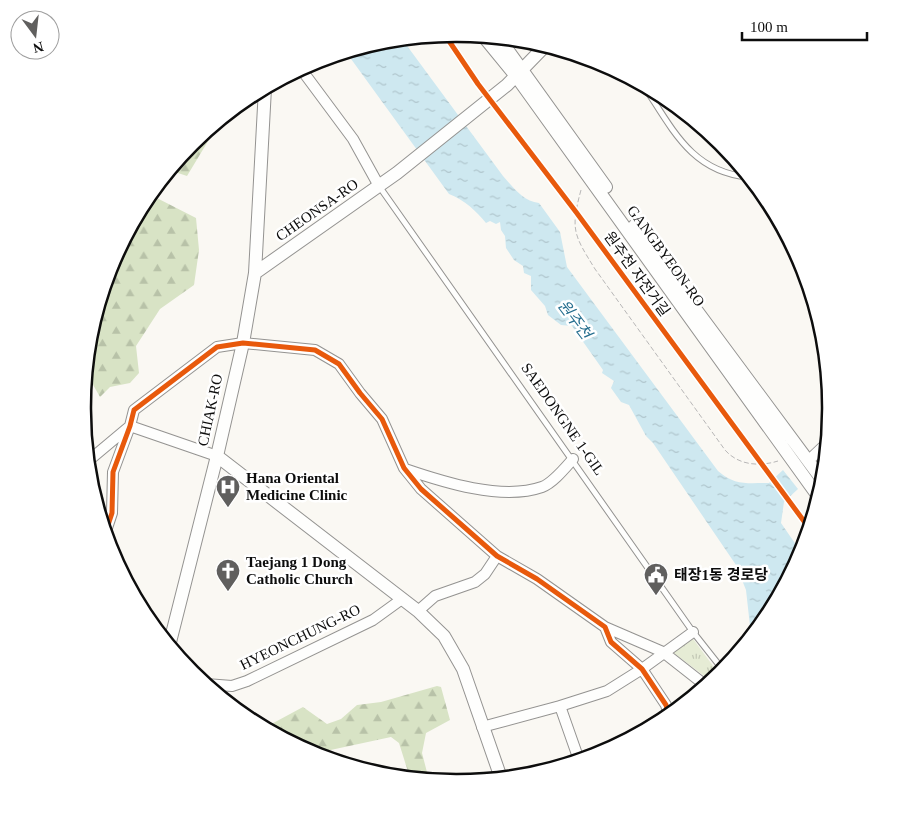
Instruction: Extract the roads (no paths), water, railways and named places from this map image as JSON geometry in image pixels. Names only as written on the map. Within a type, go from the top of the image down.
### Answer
[{"type":"street","name":"GANGBYEON-RO","points":[[490,44],[620,206],[804,465],[813,485]]},
{"type":"street","name":"GANGBYEON-RO","points":[[502,46],[516,77]]},
{"type":"street","points":[[516,77],[539,52]]},
{"type":"street","points":[[305,75],[353,139],[379,186]]},
{"type":"street","name":"CHEONSA-RO","points":[[256,273],[397,173],[516,77]]},
{"type":"street","name":"CHIAK-RO","points":[[171,637],[217,456],[256,273],[265,96]]},
{"type":"street","points":[[109,522],[112,513],[113,472],[134,410],[217,347],[242,343],[315,350],[339,364],[382,419],[404,468],[421,489],[497,556],[537,580],[605,627],[664,652],[699,681]]},
{"type":"street","points":[[130,426],[217,456],[418,611],[444,636],[463,669],[498,771]]},
{"type":"street","points":[[94,456],[130,426]]},
{"type":"street","points":[[804,465],[819,451]]},
{"type":"street","points":[[404,468],[439,481],[470,487],[503,491],[527,490],[543,487],[573,459]]},
{"type":"street","name":"GANGBYEON-RO","points":[[804,465],[815,474]]},
{"type":"street","points":[[418,611],[435,596],[475,582],[485,574],[497,556]]},
{"type":"street","name":"HYEONCHUNG-RO","points":[[217,685],[232,686],[247,682],[373,620],[402,599]]},
{"type":"street","points":[[605,627],[612,642],[642,669],[667,707]]},
{"type":"street","points":[[482,727],[607,691],[642,669],[693,632]]},
{"type":"street","points":[[560,706],[576,753]]},
{"type":"lane","points":[[654,100],[673,130],[696,158],[710,168],[732,176],[739,176]]},
{"type":"lane","name":"SAEDONGNE 1-GIL","points":[[379,186],[693,632],[717,663]]},
{"type":"water","name":"원주천","points":[[407,46],[503,176],[523,196],[539,203],[560,232],[567,267],[718,471],[730,479],[742,483],[769,483],[783,470],[798,489],[784,502],[781,523],[795,544],[794,548],[773,591],[750,625],[746,590],[736,565],[653,443],[646,436],[629,405],[621,402],[611,388],[614,381],[602,373],[603,370],[572,326],[561,325],[548,315],[545,306],[531,290],[531,276],[524,273],[523,266],[514,260],[506,248],[505,236],[501,230],[500,222],[496,224],[490,221],[486,223],[470,206],[449,194],[351,58]]},
{"type":"place","name":"Hana Oriental Medicine Clinic","points":[[228,508]]},
{"type":"place","name":"Taejang 1 Dong Catholic Church","points":[[228,592]]},
{"type":"place","name":"태장1동 경로당","points":[[656,596]]}]
